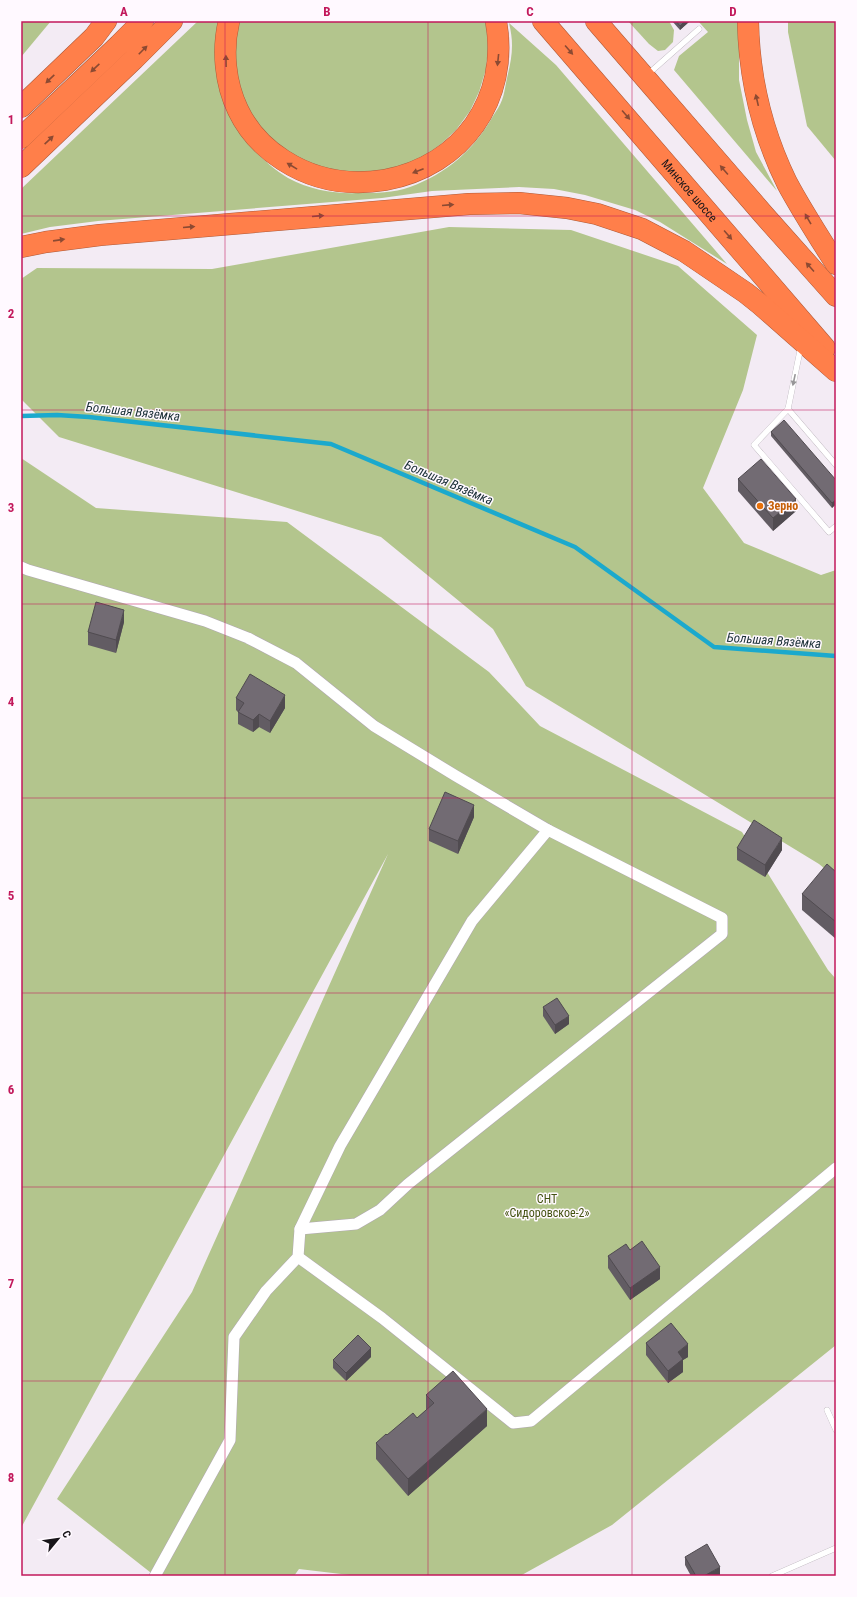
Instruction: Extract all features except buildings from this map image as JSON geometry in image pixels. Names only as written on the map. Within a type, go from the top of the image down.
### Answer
[{"type":"highway","points":[[21,107],[94,37],[106,21]]},
{"type":"highway","points":[[21,138],[143,21]]},
{"type":"highway","points":[[21,167],[172,21]]},
{"type":"highway","points":[[229,21],[226,38],[226,66],[230,91],[241,117],[252,132],[261,143],[276,156],[296,168],[332,181],[358,183],[392,179],[423,169],[452,151],[466,136],[487,103],[494,80],[499,51],[496,21]]},
{"type":"highway","name":"Минское шоссе","points":[[543,21],[836,361]]},
{"type":"highway","points":[[596,21],[762,214],[836,296]]},
{"type":"highway","points":[[748,21],[754,82],[760,112],[773,150],[795,196],[836,264]]},
{"type":"highway","points":[[21,247],[100,235],[316,216],[469,204],[537,204],[597,214],[642,229],[684,250],[746,293],[836,371]]},
{"type":"street","points":[[21,567],[205,621],[248,638],[296,663],[374,726],[548,830],[722,918],[722,934],[408,1184],[380,1210],[356,1224],[300,1229]]},
{"type":"street","points":[[155,1576],[230,1440],[234,1337],[266,1291],[298,1257],[300,1229],[340,1146],[472,921],[548,830]]},
{"type":"street","points":[[298,1257],[382,1318],[513,1423],[531,1421],[836,1168]]},
{"type":"lane","points":[[645,78],[699,29]]},
{"type":"lane","points":[[802,342],[788,409],[754,445],[829,532],[836,526]]},
{"type":"lane","points":[[788,409],[836,465]]},
{"type":"lane","points":[[826,1410],[836,1430]]},
{"type":"lane","points":[[772,1576],[836,1548]]},
{"type":"green space","points":[[21,21],[51,21],[21,57]]},
{"type":"green space","points":[[198,21],[220,21],[243,138],[264,160],[288,178],[305,186],[332,192],[350,193],[384,192],[410,187],[423,182],[447,168],[468,150],[477,140],[503,98],[512,53],[512,39],[509,23],[556,65],[727,264],[660,222],[635,210],[585,195],[554,189],[519,187],[432,191],[382,198],[98,221],[50,227],[21,234],[21,189]]},
{"type":"green space","points":[[238,21],[486,21],[488,48],[486,69],[479,92],[470,111],[456,130],[441,144],[423,157],[401,167],[362,174],[307,165],[267,138],[239,94],[233,51]]},
{"type":"green space","points":[[628,21],[669,21],[674,30],[673,42],[665,50],[658,51],[649,44]]},
{"type":"green space","points":[[698,21],[739,21],[739,80],[747,120],[756,152],[777,191],[674,70],[679,56],[708,32]]},
{"type":"green space","points":[[788,21],[836,21],[836,161],[807,126],[788,32]]},
{"type":"green space","points":[[449,227],[571,230],[678,266],[757,335],[743,390],[703,488],[744,543],[821,575],[836,570],[836,878],[819,864],[526,686],[493,629],[381,537],[59,437],[21,399],[21,279],[37,268],[212,269]]},
{"type":"green space","name":"СНТ «Сидоровское-2»","points":[[21,458],[96,508],[287,522],[489,672],[540,726],[742,832],[828,970],[836,979],[836,1345],[612,1525],[520,1576],[358,1576],[299,1569],[294,1576],[155,1576],[57,1499],[192,1292],[388,854],[21,1528]]},
{"type":"waterway","name":"Большая Вязёмка","points":[[21,416],[57,415],[89,417],[331,444],[575,547],[714,647],[836,656]]},
{"type":"place","name":"Зерно","points":[[760,506]]}]
